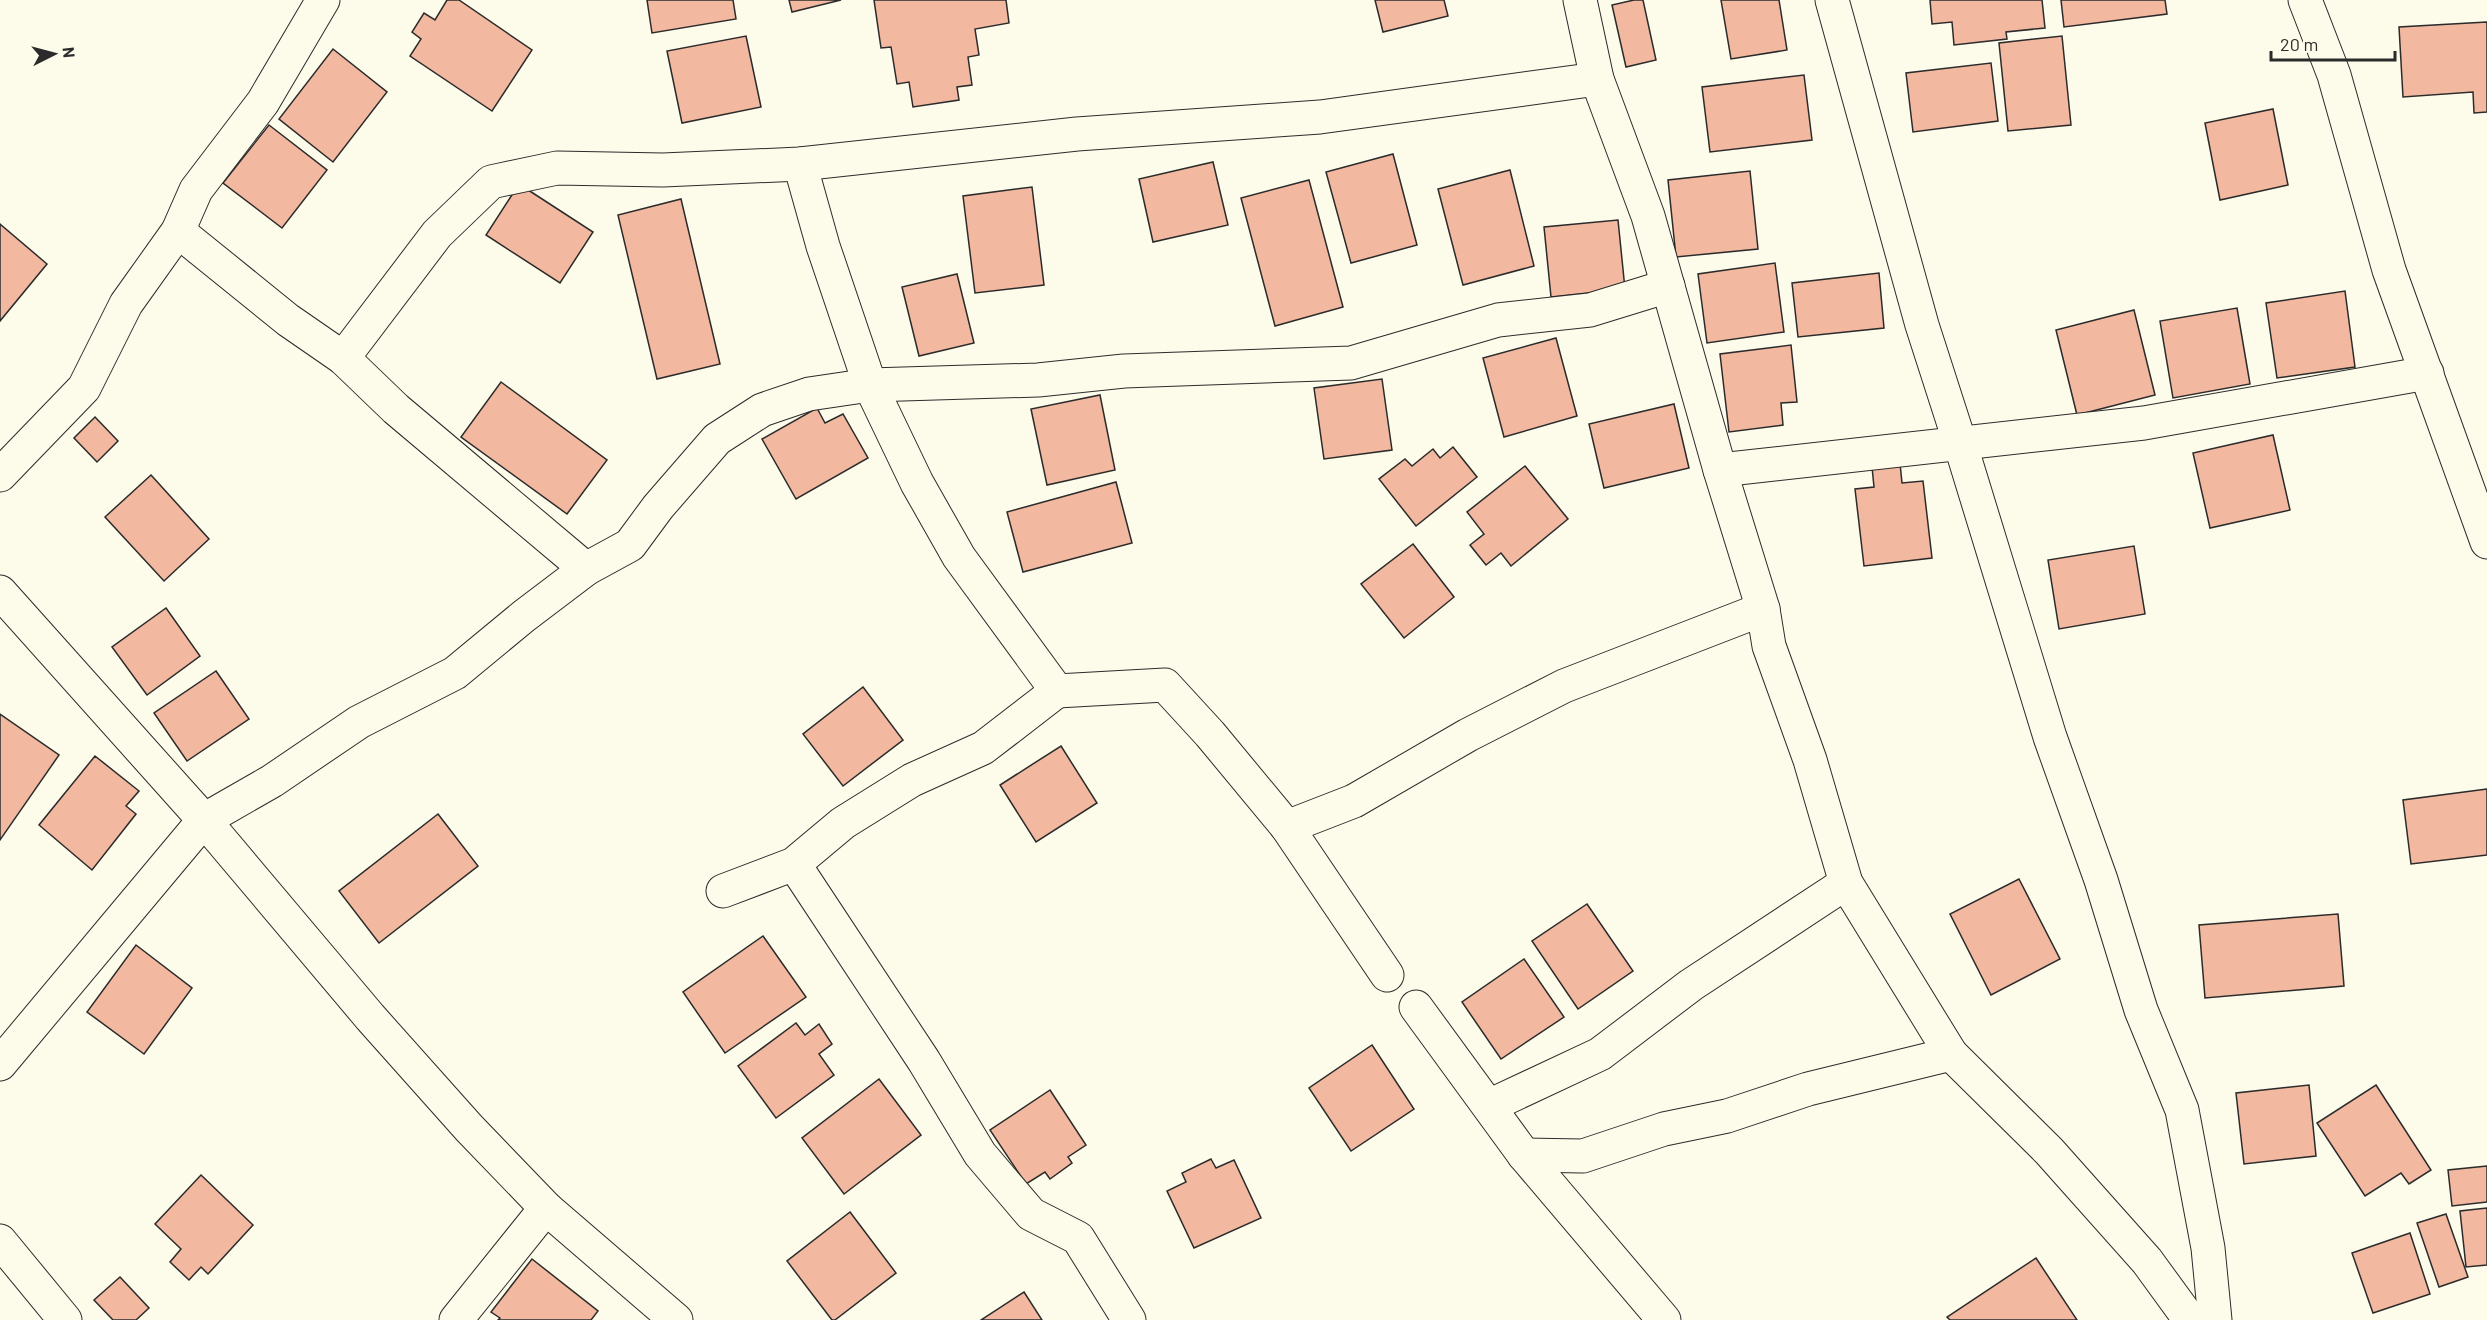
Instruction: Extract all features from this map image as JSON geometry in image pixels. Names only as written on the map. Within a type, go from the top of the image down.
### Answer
[{"type":"street","points":[[0,475],[84,388],[126,304],[178,231],[196,190],[263,102],[323,0]]},
{"type":"street","points":[[1580,0],[1597,79],[1648,216],[1720,470],[1763,609],[1769,646],[1810,760],[1846,883],[1951,1054],[2056,1159],[2147,1261],[2190,1320]]},
{"type":"street","points":[[1832,0],[1922,325],[2050,737],[2101,880],[2141,1010],[2182,1110],[2208,1248],[2215,1320]]},
{"type":"street","points":[[2305,0],[2334,75],[2389,270],[2487,542]]},
{"type":"street","points":[[343,358],[437,234],[491,182],[557,168],[663,170],[800,164],[1077,135],[1320,117],[1597,79]]},
{"type":"street","points":[[800,164],[823,246],[870,385],[917,483],[959,557],[1057,691]]},
{"type":"street","points":[[178,231],[288,320],[343,358],[405,417],[586,569]]},
{"type":"street","points":[[0,1064],[204,820],[272,782],[359,722],[455,673],[586,569],[630,545],[658,507],[717,439],[762,410],[800,397],[870,385],[1038,380],[1124,371],[1351,363],[1498,320],[1590,310],[1668,286]]},
{"type":"street","points":[[1720,470],[2144,423],[2427,373]]},
{"type":"street","points":[[0,592],[204,820],[370,1017],[469,1128],[546,1208],[676,1320]]},
{"type":"street","points":[[1287,827],[1354,801],[1468,735],[1564,687],[1763,609]]},
{"type":"street","points":[[723,891],[794,864],[843,823],[912,780],[983,748],[1057,691],[1165,685],[1210,734],[1287,827],[1387,975]]},
{"type":"street","points":[[794,864],[924,1061],[980,1154],[1031,1214],[1078,1238],[1129,1320]]},
{"type":"street","points":[[1489,1106],[1600,1054],[1691,985],[1846,883]]},
{"type":"street","points":[[1416,1007],[1524,1155],[1664,1320]]},
{"type":"street","points":[[1524,1155],[1583,1156],[1664,1129],[1727,1116],[1808,1089],[1951,1054]]},
{"type":"street","points":[[456,1320],[546,1208]]},
{"type":"street","points":[[0,1241],[58,1318]]},
{"type":"building","points":[[447,0],[459,0],[532,50],[492,111],[410,56],[421,39],[412,32],[424,13],[435,20]]},
{"type":"building","points":[[647,0],[733,0],[736,19],[652,33]]},
{"type":"building","points":[[789,0],[841,0],[792,12]]},
{"type":"building","points":[[874,0],[1006,0],[1009,23],[975,29],[979,55],[968,57],[972,85],[957,87],[959,100],[913,107],[909,82],[897,84],[891,47],[881,48]]},
{"type":"building","points":[[1375,0],[1444,0],[1448,16],[1383,32]]},
{"type":"building","points":[[1643,0],[1656,60],[1626,67],[1612,5]]},
{"type":"building","points":[[1721,0],[1779,0],[1787,50],[1731,59]]},
{"type":"building","points":[[1930,0],[2042,0],[2045,28],[2006,32],[2007,39],[1954,45],[1952,22],[1932,24]]},
{"type":"building","points":[[2061,0],[2165,0],[2167,14],[2064,27]]},
{"type":"building","points":[[2487,22],[2487,112],[2474,113],[2473,92],[2403,97],[2399,27]]},
{"type":"building","points":[[746,36],[761,107],[682,123],[667,51]]},
{"type":"building","points":[[2062,36],[2071,125],[2008,131],[1999,43]]},
{"type":"building","points":[[333,49],[387,92],[333,162],[279,119]]},
{"type":"building","points":[[1991,63],[1998,121],[1913,132],[1906,73]]},
{"type":"building","points":[[1804,75],[1812,140],[1710,152],[1702,87]]},
{"type":"building","points":[[2273,109],[2288,185],[2220,200],[2205,123]]},
{"type":"building","points":[[269,125],[327,170],[282,228],[223,183]]},
{"type":"building","points":[[1393,154],[1417,245],[1351,263],[1326,172]]},
{"type":"building","points":[[1213,162],[1228,225],[1153,242],[1139,179]]},
{"type":"building","points":[[1510,170],[1534,266],[1463,285],[1438,189]]},
{"type":"building","points":[[1750,171],[1758,249],[1676,257],[1668,180]]},
{"type":"building","points":[[1309,180],[1343,307],[1275,326],[1241,198]]},
{"type":"building","points":[[519,184],[593,232],[560,283],[486,235]]},
{"type":"building","points":[[1032,187],[1044,285],[975,293],[963,196]]},
{"type":"building","points":[[681,199],[720,364],[657,379],[618,215]]},
{"type":"building","points":[[1618,220],[1625,289],[1551,297],[1544,227]]},
{"type":"building","points":[[0,224],[47,264],[0,321]]},
{"type":"building","points":[[1775,263],[1784,332],[1707,343],[1698,274]]},
{"type":"building","points":[[1879,273],[1884,328],[1798,337],[1792,283]]},
{"type":"building","points":[[957,274],[974,343],[919,356],[902,287]]},
{"type":"building","points":[[2345,291],[2355,367],[2277,378],[2266,303]]},
{"type":"building","points":[[2237,308],[2250,384],[2173,398],[2160,321]]},
{"type":"building","points":[[2134,310],[2155,395],[2077,415],[2056,330]]},
{"type":"building","points":[[1556,338],[1577,416],[1504,437],[1483,358]]},
{"type":"building","points":[[1791,345],[1797,402],[1781,403],[1783,425],[1729,432],[1720,354]]},
{"type":"building","points":[[1382,379],[1392,450],[1324,459],[1314,388]]},
{"type":"building","points":[[501,382],[607,460],[567,514],[461,437]]},
{"type":"building","points":[[1100,395],[1115,470],[1047,485],[1031,409]]},
{"type":"building","points":[[1674,404],[1689,468],[1604,488],[1589,424]]},
{"type":"building","points":[[817,408],[825,423],[843,414],[868,458],[796,499],[762,439]]},
{"type":"building","points":[[95,417],[118,441],[97,462],[74,438]]},
{"type":"building","points":[[2273,435],[2290,510],[2210,528],[2193,453]]},
{"type":"building","points":[[1453,447],[1477,477],[1416,526],[1379,479],[1405,459],[1412,466],[1433,449],[1440,458]]},
{"type":"building","points":[[1900,463],[1902,483],[1923,481],[1932,558],[1864,566],[1855,489],[1874,487],[1872,467]]},
{"type":"building","points":[[1525,466],[1568,519],[1511,566],[1501,553],[1486,565],[1470,545],[1484,534],[1467,512]]},
{"type":"building","points":[[151,475],[209,539],[164,581],[105,517]]},
{"type":"building","points":[[1116,482],[1132,543],[1023,572],[1007,512]]},
{"type":"building","points":[[1413,544],[1454,597],[1404,638],[1361,584]]},
{"type":"building","points":[[2134,546],[2145,614],[2059,629],[2048,560]]},
{"type":"building","points":[[166,608],[200,656],[147,695],[112,647]]},
{"type":"building","points":[[216,671],[249,719],[187,761],[154,713]]},
{"type":"building","points":[[863,687],[903,740],[843,786],[803,734]]},
{"type":"building","points":[[0,714],[59,755],[0,840]]},
{"type":"building","points":[[1061,746],[1097,803],[1036,842],[1000,785]]},
{"type":"building","points":[[95,756],[139,791],[126,806],[136,814],[92,870],[39,825]]},
{"type":"building","points":[[2487,789],[2487,855],[2411,864],[2403,800]]},
{"type":"building","points":[[438,814],[478,866],[379,943],[339,891]]},
{"type":"building","points":[[2019,879],[2060,959],[1991,995],[1950,914]]},
{"type":"building","points":[[1587,904],[1633,971],[1578,1009],[1532,941]]},
{"type":"building","points":[[2338,914],[2344,986],[2205,998],[2199,925]]},
{"type":"building","points":[[763,936],[806,997],[725,1053],[683,992]]},
{"type":"building","points":[[136,945],[192,988],[144,1054],[87,1012]]},
{"type":"building","points":[[1524,959],[1564,1017],[1501,1059],[1462,1002]]},
{"type":"building","points":[[796,1023],[805,1035],[819,1024],[832,1044],[819,1054],[834,1075],[776,1118],[738,1066]]},
{"type":"building","points":[[1372,1045],[1414,1109],[1351,1151],[1309,1088]]},
{"type":"building","points":[[879,1079],[921,1135],[844,1194],[802,1138]]},
{"type":"building","points":[[2309,1085],[2316,1156],[2244,1164],[2236,1093]]},
{"type":"building","points":[[2376,1085],[2431,1170],[2409,1184],[2401,1173],[2365,1196],[2317,1123]]},
{"type":"building","points":[[1050,1090],[1086,1145],[1068,1157],[1072,1163],[1050,1179],[1045,1172],[1026,1184],[990,1130]]},
{"type":"building","points":[[1211,1159],[1216,1168],[1234,1160],[1261,1218],[1194,1248],[1167,1191],[1186,1182],[1182,1173]]},
{"type":"building","points":[[2487,1166],[2487,1202],[2452,1206],[2448,1170]]},
{"type":"building","points":[[201,1175],[253,1225],[208,1274],[201,1267],[189,1280],[170,1262],[181,1249],[155,1224]]},
{"type":"building","points":[[2487,1208],[2487,1265],[2466,1267],[2460,1211]]},
{"type":"building","points":[[850,1212],[896,1273],[832,1320],[787,1261]]},
{"type":"building","points":[[2446,1214],[2468,1277],[2439,1287],[2417,1223]]},
{"type":"building","points":[[2410,1233],[2430,1294],[2373,1313],[2352,1253]]},
{"type":"building","points":[[2036,1258],[2077,1320],[1950,1320],[1947,1317]]},
{"type":"building","points":[[532,1259],[598,1311],[591,1320],[498,1320],[500,1318],[491,1312]]},
{"type":"building","points":[[120,1277],[149,1308],[136,1320],[113,1320],[94,1300]]},
{"type":"building","points":[[1024,1292],[1042,1320],[981,1320]]}]
